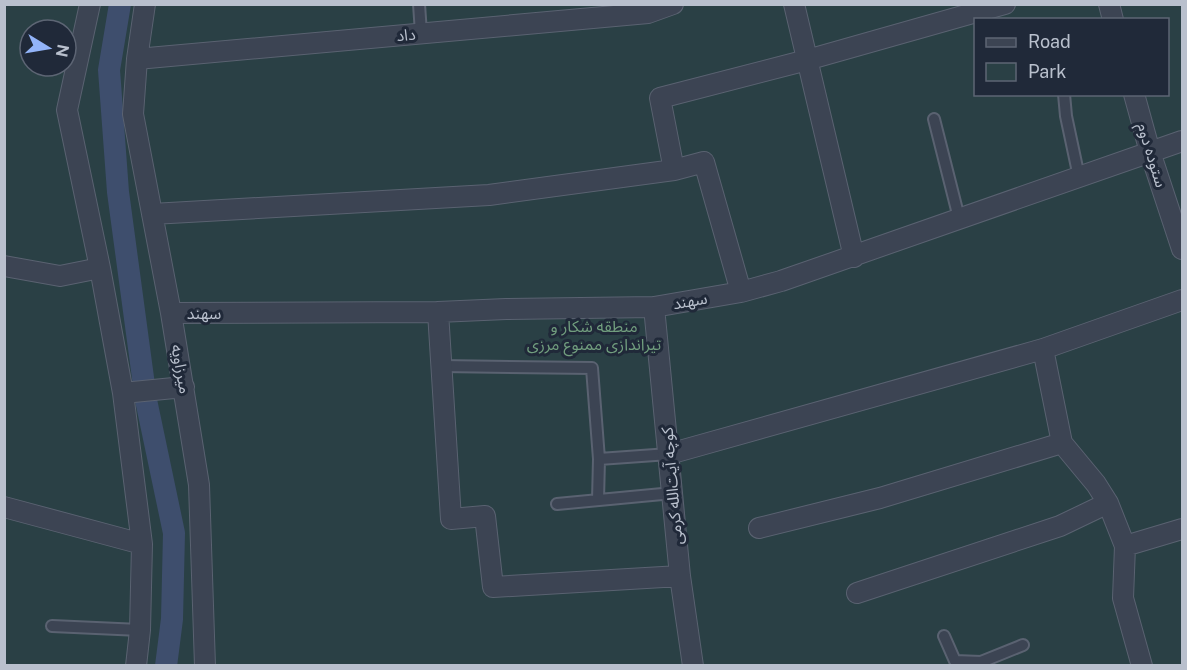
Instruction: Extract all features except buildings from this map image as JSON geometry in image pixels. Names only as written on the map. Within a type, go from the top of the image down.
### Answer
[{"type":"street","points":[[90,4],[67,110],[128,392],[142,544],[140,630],[136,666]]},
{"type":"street","name":"میرزاویه","points":[[145,4],[137,59],[133,114],[171,313],[199,485],[205,666]]},
{"type":"street","name":"داد","points":[[137,59],[648,13],[673,4]]},
{"type":"street","points":[[794,4],[854,257]]},
{"type":"street","points":[[674,170],[660,98],[807,60],[1005,4]]},
{"type":"street","name":"ستوده دوم","points":[[1135,96],[1150,152],[1182,249]]},
{"type":"street","name":"سهند","points":[[171,313],[438,312],[654,307],[741,292],[854,257],[1182,141]]},
{"type":"street","points":[[152,214],[489,195],[674,170],[704,162],[741,292]]},
{"type":"street","points":[[4,266],[60,276],[100,268]]},
{"type":"street","points":[[669,454],[1043,350],[1182,300]]},
{"type":"street","name":"کوچه آیت‌الله کرمی","points":[[654,307],[680,576],[693,666]]},
{"type":"street","points":[[438,312],[450,519],[485,516],[493,587],[680,576]]},
{"type":"street","points":[[1043,350],[1062,443],[1096,484],[1108,503],[1125,546],[1123,598],[1142,666]]},
{"type":"street","points":[[128,392],[184,387]]},
{"type":"street","points":[[759,528],[880,498],[1062,443]]},
{"type":"street","points":[[858,593],[1060,526],[1108,503]]},
{"type":"street","points":[[4,507],[142,544]]},
{"type":"street","points":[[1125,546],[1182,529]]},
{"type":"lane","points":[[419,4],[421,33]]},
{"type":"lane","points":[[1064,96],[1066,116],[1079,177]]},
{"type":"lane","points":[[934,119],[959,218]]},
{"type":"lane","points":[[441,366],[592,368],[599,459],[598,500]]},
{"type":"lane","points":[[599,459],[669,454]]},
{"type":"lane","points":[[557,504],[673,493]]},
{"type":"lane","points":[[52,626],[140,630]]},
{"type":"lane","points":[[944,636],[955,661],[982,664],[1023,645]]},
{"type":"green space","name":"منطقه شکار و تیراندازی ممنوع مرزی","points":[[5,5],[1182,5],[1182,665],[5,665]]},
{"type":"waterway","points":[[120,4],[109,70],[118,192],[146,400],[174,533],[172,619],[166,666]]}]
